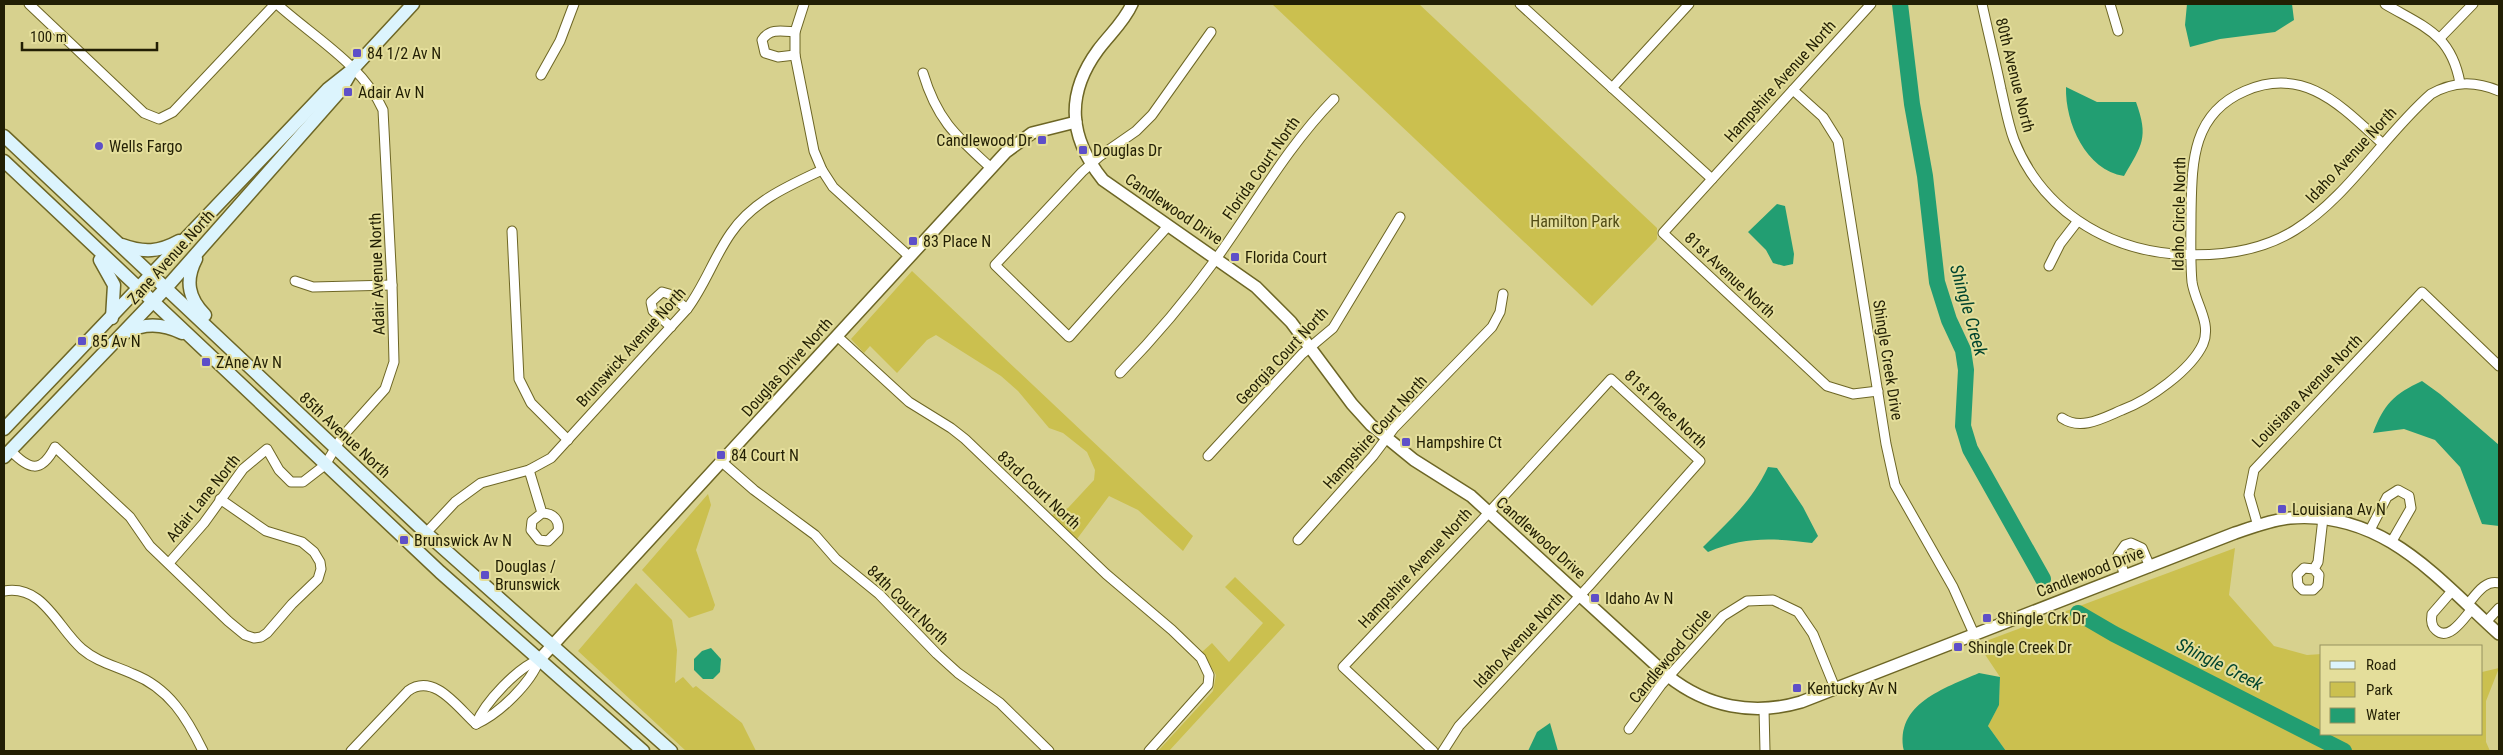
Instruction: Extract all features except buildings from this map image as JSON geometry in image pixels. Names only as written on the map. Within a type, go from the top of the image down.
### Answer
[{"type":"main road","name":"Zane Avenue North","points":[[4,429],[112,318],[328,89],[352,70],[413,4]]},
{"type":"main road","name":"Zane Avenue North","points":[[7,453],[166,288],[340,91],[352,70]]},
{"type":"main road","name":"85th Avenue North","points":[[4,136],[426,533],[671,751]]},
{"type":"main road","points":[[4,162],[458,588],[643,751]]},
{"type":"main road","points":[[118,244],[138,251],[149,251],[164,249],[188,236]]},
{"type":"main road","points":[[86,239],[112,280],[115,292],[112,318]]},
{"type":"main road","points":[[202,248],[190,272],[189,286],[192,300],[260,367],[270,386]]},
{"type":"main road","points":[[106,350],[123,335],[146,325],[172,328],[190,337]]},
{"type":"street","points":[[29,4],[144,112],[159,119],[173,112],[276,4]]},
{"type":"street","name":"Adair Avenue North","points":[[276,4],[352,70],[378,98],[383,110],[395,347],[390,376],[380,396],[342,437],[325,464]]},
{"type":"street","points":[[541,75],[560,41],[574,4]]},
{"type":"street","points":[[804,4],[795,32],[795,55],[808,130],[822,170],[846,201],[910,257]]},
{"type":"street","name":"Candlewood Drive","points":[[1132,4],[1116,30],[1090,62],[1082,77],[1077,95],[1076,122],[1078,136],[1091,164],[1103,180],[1216,258],[1274,303],[1310,347],[1352,404],[1386,439],[1414,460],[1458,486],[1668,676],[1701,698],[1743,709],[1764,709],[1784,706],[2258,526],[2290,518],[2323,518],[2370,530],[2392,541],[2452,591],[2499,634]]},
{"type":"street","points":[[1520,4],[1712,179]]},
{"type":"street","points":[[1612,88],[1689,4]]},
{"type":"street","name":"Hampshire Avenue North","points":[[1712,179],[1871,4]]},
{"type":"street","name":"80th Avenue North","points":[[1982,4],[2014,139],[2025,164],[2040,186],[2058,206],[2077,222],[2102,236],[2127,246],[2153,252],[2191,254]]},
{"type":"street","points":[[2110,4],[2118,31]]},
{"type":"street","points":[[2385,4],[2440,38],[2453,58],[2460,83]]},
{"type":"street","points":[[2440,38],[2473,4]]},
{"type":"street","points":[[795,32],[774,31],[766,33],[762,40],[766,53],[771,56],[795,55]]},
{"type":"street","points":[[1168,226],[1069,337],[995,266],[1091,164],[1136,131],[1152,115],[1211,32]]},
{"type":"street","points":[[923,73],[930,95],[940,116],[954,133],[991,168]]},
{"type":"street","name":"Idaho Circle North","points":[[2062,418],[2071,424],[2082,424],[2134,406],[2164,386],[2197,353],[2203,344],[2205,324],[2192,283],[2192,167],[2201,132],[2223,104],[2238,94],[2255,87],[2273,83],[2308,88],[2325,94],[2382,144]]},
{"type":"street","name":"Idaho Avenue North","points":[[2191,254],[2227,254],[2250,249],[2273,242],[2294,230],[2331,201],[2382,144],[2431,94],[2443,87],[2460,83],[2472,83],[2499,91]]},
{"type":"street","name":"Shingle Creek Drive","points":[[1793,90],[1823,117],[1838,141],[1887,451],[1896,485],[1953,587],[1974,634]]},
{"type":"street","name":"Florida Court North","points":[[1120,373],[1157,334],[1216,258],[1300,135],[1334,99]]},
{"type":"street","name":"Douglas Drive North","points":[[351,751],[408,691],[418,685],[434,686],[476,724],[497,713],[535,671],[540,660],[1006,152],[1032,133],[1061,124],[1076,122]]},
{"type":"street","name":"Brunswick Avenue North","points":[[426,533],[455,502],[481,483],[529,470],[551,458],[687,309],[700,292],[732,232],[745,216],[760,202],[778,191],[822,170]]},
{"type":"street","name":"81st Avenue North","points":[[1712,179],[1663,233],[1827,386],[1853,394],[1878,391]]},
{"type":"street","name":"Georgia Court North","points":[[1208,456],[1310,347],[1333,328],[1400,218]]},
{"type":"street","points":[[2049,266],[2060,244],[2077,222]]},
{"type":"street","points":[[512,231],[519,379],[531,403],[568,440]]},
{"type":"street","points":[[295,281],[313,288],[392,285]]},
{"type":"street","points":[[671,327],[653,310],[651,302],[655,297],[662,292],[669,294],[687,309]]},
{"type":"street","name":"Louisiana Avenue North","points":[[2258,526],[2249,495],[2254,470],[2422,292],[2499,366]]},
{"type":"street","name":"Hampshire Court North","points":[[1298,540],[1394,428],[1492,327],[1500,312],[1504,294]]},
{"type":"street","name":"83rd Court North","points":[[838,336],[909,402],[952,428],[965,439],[1106,574],[1172,630],[1201,658],[1209,675],[1208,685],[1149,751]]},
{"type":"street","name":"Hampshire Avenue North","points":[[1433,751],[1343,667],[1611,379]]},
{"type":"street","name":"81st Place North","points":[[1611,379],[1700,462]]},
{"type":"street","points":[[7,453],[25,464],[36,466],[45,463],[55,448],[130,517],[150,546],[237,629],[254,638],[268,634],[292,604],[318,579],[321,569],[320,562],[310,548],[297,539],[266,531],[220,499]]},
{"type":"street","name":"Adair Lane North","points":[[169,563],[192,539],[243,469],[267,449],[279,470],[291,482],[303,482],[325,464]]},
{"type":"street","name":"84th Court North","points":[[722,462],[754,490],[815,535],[836,559],[879,594],[937,654],[958,673],[1000,703],[1049,751]]},
{"type":"street","name":"Idaho Avenue North","points":[[1443,751],[1459,726],[1580,596],[1700,462]]},
{"type":"street","points":[[529,470],[542,513]]},
{"type":"street","points":[[2370,530],[2387,497],[2398,490],[2404,492],[2409,496],[2411,508],[2392,541]]},
{"type":"street","points":[[2314,569],[2318,562],[2323,518]]},
{"type":"street","points":[[2125,576],[2118,555],[2124,545],[2131,542],[2142,548],[2150,567]]},
{"type":"street","points":[[2452,591],[2432,614],[2432,626],[2436,631],[2447,633],[2453,630],[2485,586],[2494,582],[2499,583]]},
{"type":"street","points":[[4,591],[19,590],[36,596],[72,639],[91,656],[142,677],[161,690],[185,717],[203,751]]},
{"type":"street","name":"Candlewood Circle","points":[[1629,729],[1668,676],[1723,616],[1747,601],[1774,600],[1798,612],[1807,622],[1835,688]]},
{"type":"street","points":[[2486,622],[2499,608]]},
{"type":"street","points":[[1764,709],[1765,751]]},
{"type":"green space","name":"Hamilton Park","points":[[1272,4],[1419,4],[1657,228],[1657,239],[1592,306]]},
{"type":"green space","points":[[912,271],[1193,536],[1183,551],[1138,510],[1109,496],[1077,539],[1052,515],[1068,508],[1094,480],[1095,470],[1087,452],[1063,433],[1049,428],[1018,391],[1001,376],[936,335],[927,340],[897,373],[870,346],[864,353],[851,339]]},
{"type":"green space","points":[[708,494],[711,505],[696,550],[715,605],[713,610],[689,618],[642,570]]},
{"type":"green space","points":[[2235,548],[2229,595],[2274,646],[2307,655],[2320,654],[2320,735],[2483,735],[2483,672],[2499,668],[2486,701],[2486,742],[2490,751],[2006,751],[1988,726],[1999,704],[2000,677],[1978,644]]},
{"type":"green space","points":[[1235,577],[1285,625],[1169,751],[1158,751],[1213,691],[1216,675],[1202,652],[1212,643],[1229,662],[1263,623],[1225,587]]},
{"type":"green space","points":[[636,583],[672,620],[677,650],[675,683],[683,677],[693,688],[696,686],[742,723],[756,751],[686,751],[578,651]]},
{"type":"water","points":[[2187,4],[2292,4],[2294,20],[2275,32],[2220,39],[2190,47],[2185,25]]},
{"type":"water","points":[[2066,87],[2097,102],[2136,102],[2142,124],[2142,141],[2124,176],[2111,172],[2099,165],[2080,143],[2069,115]]},
{"type":"water","points":[[1777,204],[1785,206],[1794,254],[1793,264],[1784,266],[1773,263],[1766,250],[1748,232]]},
{"type":"water","points":[[2422,381],[2440,394],[2499,445],[2499,526],[2482,524],[2460,467],[2435,440],[2404,429],[2373,433],[2381,414],[2391,401]]},
{"type":"water","points":[[1768,467],[1777,468],[1803,507],[1818,536],[1812,543],[1772,539],[1747,541],[1734,543],[1708,552],[1703,547],[1747,500]]},
{"type":"water","points":[[711,648],[721,659],[720,672],[713,679],[703,679],[694,670],[694,659],[702,651]]},
{"type":"water","points":[[1979,673],[2000,677],[1999,705],[1988,726],[2006,751],[1904,751],[1903,735],[1907,721],[1914,710],[1938,692]]},
{"type":"water","points":[[1550,723],[1558,751],[1528,751],[1537,732]]},
{"type":"waterway","name":"Shingle Creek","points":[[1900,4],[1912,104],[1925,176],[1937,282],[1949,320],[1963,350],[1966,370],[1963,426],[1970,449],[2043,579]]},
{"type":"waterway","name":"Shingle Creek","points":[[2078,613],[2114,634],[2344,751]]},
{"type":"place","name":"84 1/2 Av N","points":[[357,53]]},
{"type":"place","name":"Adair Av N","points":[[348,92]]},
{"type":"place","name":"Candlewood Dr","points":[[1042,140]]},
{"type":"place","name":"Wells Fargo","points":[[99,146]]},
{"type":"place","name":"Douglas Dr","points":[[1083,150]]},
{"type":"place","name":"83 Place N","points":[[913,241]]},
{"type":"place","name":"Florida Court","points":[[1235,257]]},
{"type":"place","name":"85 Av N","points":[[82,341]]},
{"type":"place","name":"ZAne Av N","points":[[206,362]]},
{"type":"place","name":"Hampshire Ct","points":[[1406,442]]},
{"type":"place","name":"84 Court N","points":[[721,455]]},
{"type":"place","name":"Louisiana Av N","points":[[2282,509]]},
{"type":"place","name":"Brunswick Av N","points":[[404,540]]},
{"type":"place","name":"Douglas / Brunswick","points":[[485,575]]},
{"type":"place","name":"Idaho Av N","points":[[1595,598]]},
{"type":"place","name":"Shingle Crk Dr","points":[[1987,618]]},
{"type":"place","name":"Shingle Creek Dr","points":[[1958,647]]},
{"type":"place","name":"Kentucky Av N","points":[[1797,688]]}]
